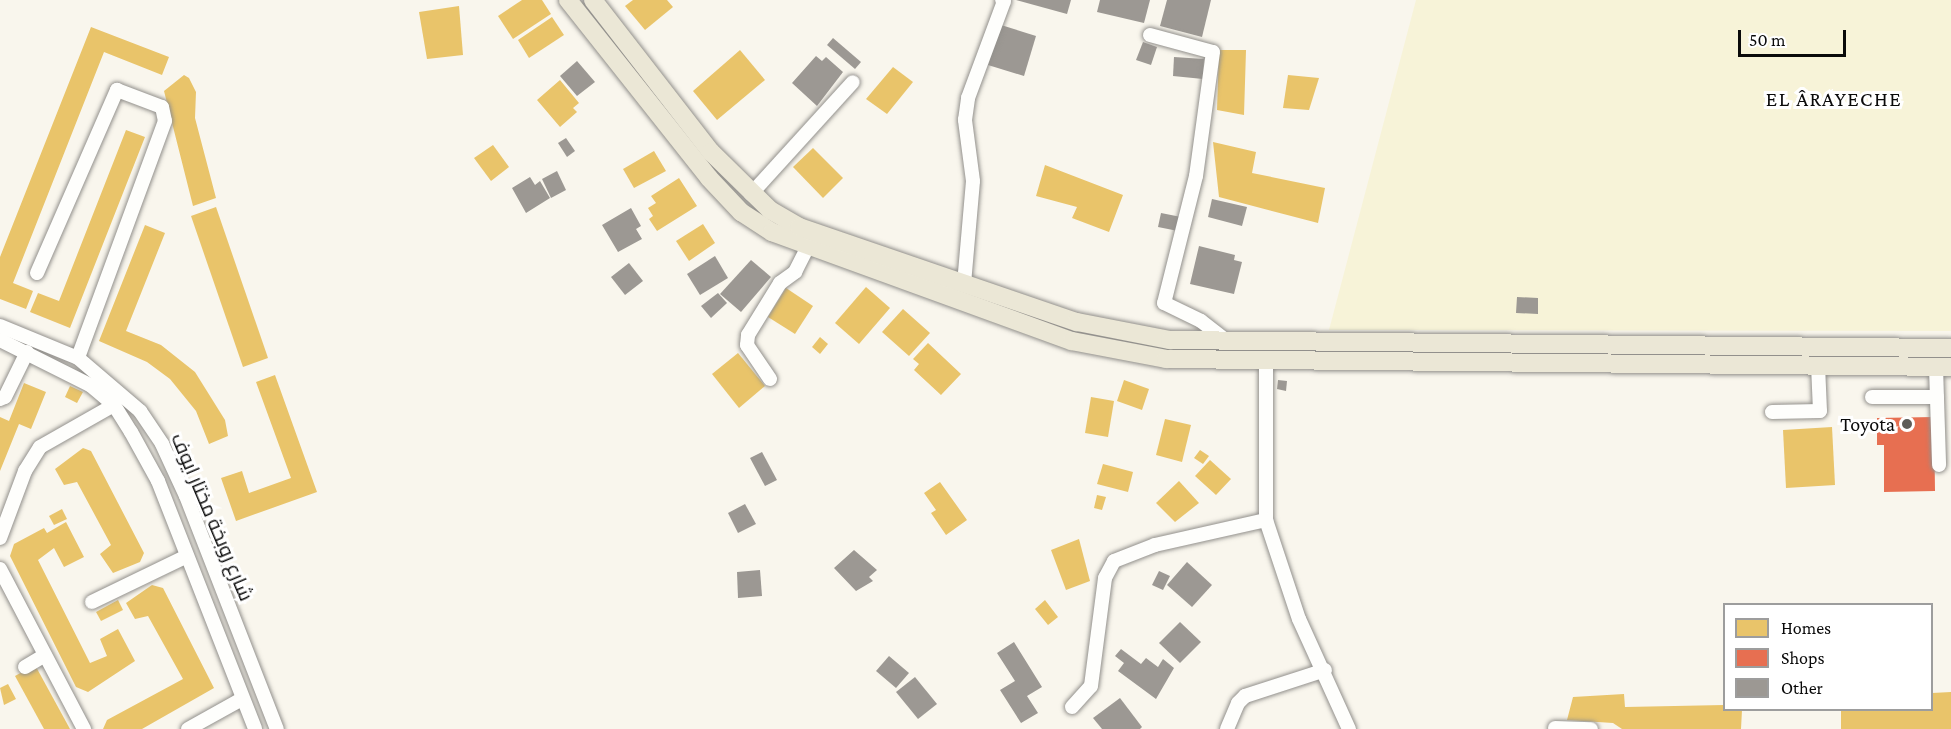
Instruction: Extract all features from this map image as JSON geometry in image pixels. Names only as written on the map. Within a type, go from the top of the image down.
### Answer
[{"type":"main road","points":[[567,0],[709,178],[741,212],[772,232],[807,248],[1072,341],[1166,359],[1943,367]]},
{"type":"main road","points":[[593,0],[711,152],[751,194],[770,210],[799,227],[964,284],[1122,333],[1170,340],[1951,348]]},
{"type":"street","points":[[964,284],[973,181],[965,120],[968,98],[1004,2],[1002,0]]},
{"type":"street","points":[[1150,35],[1213,52],[1196,176],[1164,303],[1201,321],[1225,340]]},
{"type":"street","points":[[751,194],[853,82]]},
{"type":"street","points":[[37,273],[117,90],[162,107],[165,121],[78,358]]},
{"type":"street","points":[[770,379],[747,345],[748,335],[780,284],[795,272],[807,248]]},
{"type":"street","name":"شارع روبخة مختار ايوف","points":[[0,326],[78,358],[140,411],[162,444],[277,729]]},
{"type":"street","name":"شارع روبخة مختار ايوف","points":[[0,340],[90,385],[114,405],[158,481],[185,557],[255,729]]},
{"type":"street","points":[[0,399],[5,397],[27,352]]},
{"type":"street","points":[[1266,359],[1266,520],[1299,619],[1325,670],[1349,729]]},
{"type":"street","points":[[1772,412],[1820,411],[1818,366]]},
{"type":"street","points":[[1939,465],[1937,397],[1943,367]]},
{"type":"street","points":[[1872,397],[1937,397]]},
{"type":"street","points":[[0,538],[25,471],[40,447],[114,405]]},
{"type":"street","points":[[1072,706],[1091,686],[1105,578],[1114,561],[1155,545],[1266,520]]},
{"type":"street","points":[[92,602],[185,557]]},
{"type":"street","points":[[0,569],[84,729]]},
{"type":"street","points":[[25,667],[45,656]]},
{"type":"street","points":[[1227,729],[1238,703],[1245,696],[1325,670]]},
{"type":"street","points":[[188,729],[242,699]]},
{"type":"street","points":[[1555,728],[1591,729]]},
{"type":"shaded area","points":[[1416,0],[1951,0],[1951,331],[1329,330]]},
{"type":"building: Homes","points":[[522,0],[542,0],[551,14],[513,39],[498,16]]},
{"type":"building: Homes","points":[[633,0],[667,0],[673,7],[645,30],[625,6]]},
{"type":"building: Homes","points":[[459,6],[463,55],[427,59],[419,12]]},
{"type":"building: Homes","points":[[552,17],[564,35],[529,58],[518,40]]},
{"type":"building: Homes","points":[[91,27],[169,57],[162,75],[104,52],[13,283],[33,291],[26,309],[0,299],[0,257]]},
{"type":"building: Homes","points":[[740,50],[765,80],[717,120],[693,91]]},
{"type":"building: Homes","points":[[1219,50],[1246,50],[1244,115],[1217,110]]},
{"type":"building: Homes","points":[[893,67],[913,82],[887,114],[866,99]]},
{"type":"building: Homes","points":[[184,75],[189,78],[196,92],[195,118],[216,198],[193,206],[164,91]]},
{"type":"building: Homes","points":[[1288,75],[1319,78],[1309,110],[1283,108]]},
{"type":"building: Homes","points":[[560,80],[579,103],[573,108],[577,112],[560,127],[537,100]]},
{"type":"building: Homes","points":[[126,130],[145,137],[70,328],[30,312],[38,293],[59,301]]},
{"type":"building: Homes","points":[[1213,142],[1256,152],[1252,173],[1325,188],[1318,223],[1219,197]]},
{"type":"building: Homes","points":[[493,145],[509,167],[491,181],[474,158]]},
{"type":"building: Homes","points":[[813,148],[843,178],[823,198],[793,167]]},
{"type":"building: Homes","points":[[654,151],[666,171],[634,188],[623,169]]},
{"type":"building: Homes","points":[[1045,165],[1123,195],[1109,232],[1072,218],[1077,207],[1036,196]]},
{"type":"building: Homes","points":[[679,178],[697,206],[657,231],[649,219],[653,216],[648,208],[656,203],[651,196]]},
{"type":"building: Homes","points":[[216,207],[268,358],[243,367],[191,216]]},
{"type":"building: Homes","points":[[703,224],[715,243],[689,261],[676,241]]},
{"type":"building: Homes","points":[[145,225],[165,233],[126,331],[161,345],[195,372],[225,420],[228,436],[209,444],[196,411],[170,379],[147,362],[99,341]]},
{"type":"building: Homes","points":[[866,287],[890,308],[859,344],[835,323]]},
{"type":"building: Homes","points":[[786,288],[813,306],[795,334],[768,317]]},
{"type":"building: Homes","points":[[903,309],[930,333],[909,356],[882,332]]},
{"type":"building: Homes","points":[[820,337],[828,344],[820,354],[812,347]]},
{"type":"building: Homes","points":[[928,343],[961,374],[941,395],[914,370],[919,364],[913,359]]},
{"type":"building: Homes","points":[[738,353],[765,386],[739,408],[712,374]]},
{"type":"building: Homes","points":[[275,375],[317,492],[236,521],[221,478],[242,471],[249,493],[291,478],[256,382]]},
{"type":"building: Homes","points":[[1124,380],[1149,389],[1142,410],[1117,401]]},
{"type":"building: Homes","points":[[24,383],[46,392],[31,429],[19,424],[0,471],[0,417],[9,421]]},
{"type":"building: Homes","points":[[70,386],[83,392],[77,403],[65,397]]},
{"type":"building: Homes","points":[[1091,397],[1114,401],[1108,437],[1085,433]]},
{"type":"building: Homes","points":[[1165,419],[1191,425],[1182,462],[1156,455]]},
{"type":"building: Homes","points":[[1832,427],[1835,485],[1786,488],[1783,430]]},
{"type":"building: Homes","points":[[83,448],[91,451],[144,553],[140,562],[113,573],[100,554],[111,545],[77,482],[64,485],[55,469]]},
{"type":"building: Homes","points":[[1200,450],[1209,456],[1203,464],[1194,458]]},
{"type":"building: Homes","points":[[1210,460],[1231,479],[1216,495],[1195,476]]},
{"type":"building: Homes","points":[[1103,464],[1133,472],[1128,492],[1097,484]]},
{"type":"building: Homes","points":[[1179,481],[1199,503],[1175,522],[1156,503]]},
{"type":"building: Homes","points":[[940,482],[967,520],[946,535],[931,513],[936,510],[924,493]]},
{"type":"building: Homes","points":[[1097,495],[1106,497],[1102,510],[1094,508]]},
{"type":"building: Homes","points":[[62,509],[67,519],[54,525],[49,516]]},
{"type":"building: Homes","points":[[66,522],[84,557],[64,567],[54,548],[38,560],[90,663],[107,656],[100,639],[118,629],[135,661],[88,692],[76,687],[10,556],[14,544],[44,528],[47,533]]},
{"type":"building: Homes","points":[[1079,539],[1090,581],[1066,590],[1051,550]]},
{"type":"building: Homes","points":[[152,585],[163,588],[214,688],[142,729],[103,729],[107,720],[183,679],[148,616],[135,619],[126,603]]},
{"type":"building: Homes","points":[[118,600],[123,610],[101,621],[96,612]]},
{"type":"building: Homes","points":[[1045,600],[1058,617],[1048,625],[1035,609]]},
{"type":"building: Homes","points":[[35,665],[70,729],[44,729],[15,676]]},
{"type":"building: Homes","points":[[8,684],[16,699],[4,705],[0,688]]},
{"type":"building: Homes","points":[[1951,692],[1951,729],[1841,729],[1841,711],[1933,711],[1933,693]]},
{"type":"building: Homes","points":[[1624,694],[1625,707],[1723,705],[1723,711],[1742,711],[1741,729],[1622,729],[1613,723],[1567,720],[1573,697]]},
{"type":"building: Shops","points":[[1934,417],[1935,491],[1884,492],[1884,445],[1877,445],[1877,418]]},
{"type":"building: Other","points":[[1016,0],[1071,0],[1067,14]]},
{"type":"building: Other","points":[[1100,0],[1150,0],[1144,23],[1097,12]]},
{"type":"building: Other","points":[[1167,0],[1211,0],[1202,37],[1160,26]]},
{"type":"building: Other","points":[[1001,25],[1036,36],[1024,76],[988,65]]},
{"type":"building: Other","points":[[833,38],[861,62],[855,69],[827,45]]},
{"type":"building: Other","points":[[1143,42],[1157,47],[1151,65],[1136,60]]},
{"type":"building: Other","points":[[816,56],[822,61],[826,57],[843,72],[817,106],[792,83]]},
{"type":"building: Other","points":[[1174,57],[1204,59],[1203,79],[1173,76]]},
{"type":"building: Other","points":[[577,61],[595,82],[577,96],[560,76]]},
{"type":"building: Other","points":[[566,138],[575,151],[567,157],[558,143]]},
{"type":"building: Other","points":[[557,171],[566,190],[551,198],[542,179]]},
{"type":"building: Other","points":[[530,177],[535,185],[540,181],[550,198],[526,213],[512,188]]},
{"type":"building: Other","points":[[1212,199],[1247,207],[1242,226],[1208,217]]},
{"type":"building: Other","points":[[631,208],[641,226],[636,229],[642,239],[618,252],[602,225]]},
{"type":"building: Other","points":[[1161,213],[1181,217],[1178,231],[1158,227]]},
{"type":"building: Other","points":[[1199,246],[1235,255],[1234,260],[1242,262],[1234,294],[1190,284]]},
{"type":"building: Other","points":[[715,256],[728,278],[700,295],[687,274]]},
{"type":"building: Other","points":[[751,260],[771,277],[741,312],[720,294]]},
{"type":"building: Other","points":[[629,263],[643,281],[625,295],[611,277]]},
{"type":"building: Other","points":[[718,293],[727,303],[711,318],[701,306]]},
{"type":"building: Other","points":[[1517,297],[1538,298],[1538,314],[1516,313]]},
{"type":"building: Other","points":[[1278,380],[1287,381],[1286,391],[1277,389]]},
{"type":"building: Other","points":[[762,452],[777,480],[765,486],[750,458]]},
{"type":"building: Other","points":[[745,504],[756,524],[738,533],[728,513]]},
{"type":"building: Other","points":[[854,550],[877,570],[869,577],[873,581],[856,591],[834,568]]},
{"type":"building: Other","points":[[1187,562],[1212,585],[1192,607],[1167,585]]},
{"type":"building: Other","points":[[760,570],[762,596],[738,598],[737,572]]},
{"type":"building: Other","points":[[1159,571],[1170,576],[1163,590],[1152,585]]},
{"type":"building: Other","points":[[1180,622],[1201,642],[1180,663],[1159,643]]},
{"type":"building: Other","points":[[1014,642],[1042,687],[1027,696],[1038,713],[1021,723],[1000,690],[1015,681],[997,653]]},
{"type":"building: Other","points":[[1121,649],[1141,664],[1146,658],[1158,667],[1163,659],[1174,668],[1156,699],[1118,671],[1124,663],[1115,656]]},
{"type":"building: Other","points":[[889,656],[909,673],[896,688],[876,671]]},
{"type":"building: Other","points":[[915,677],[937,704],[918,719],[896,692]]},
{"type":"building: Other","points":[[1120,698],[1142,727],[1140,729],[1102,729],[1093,718]]},
{"type":"place","name":"Toyota","points":[[1907,424]]},
{"type":"district","name":"EL ÂRAYECHE","points":[[1834,99]]}]
